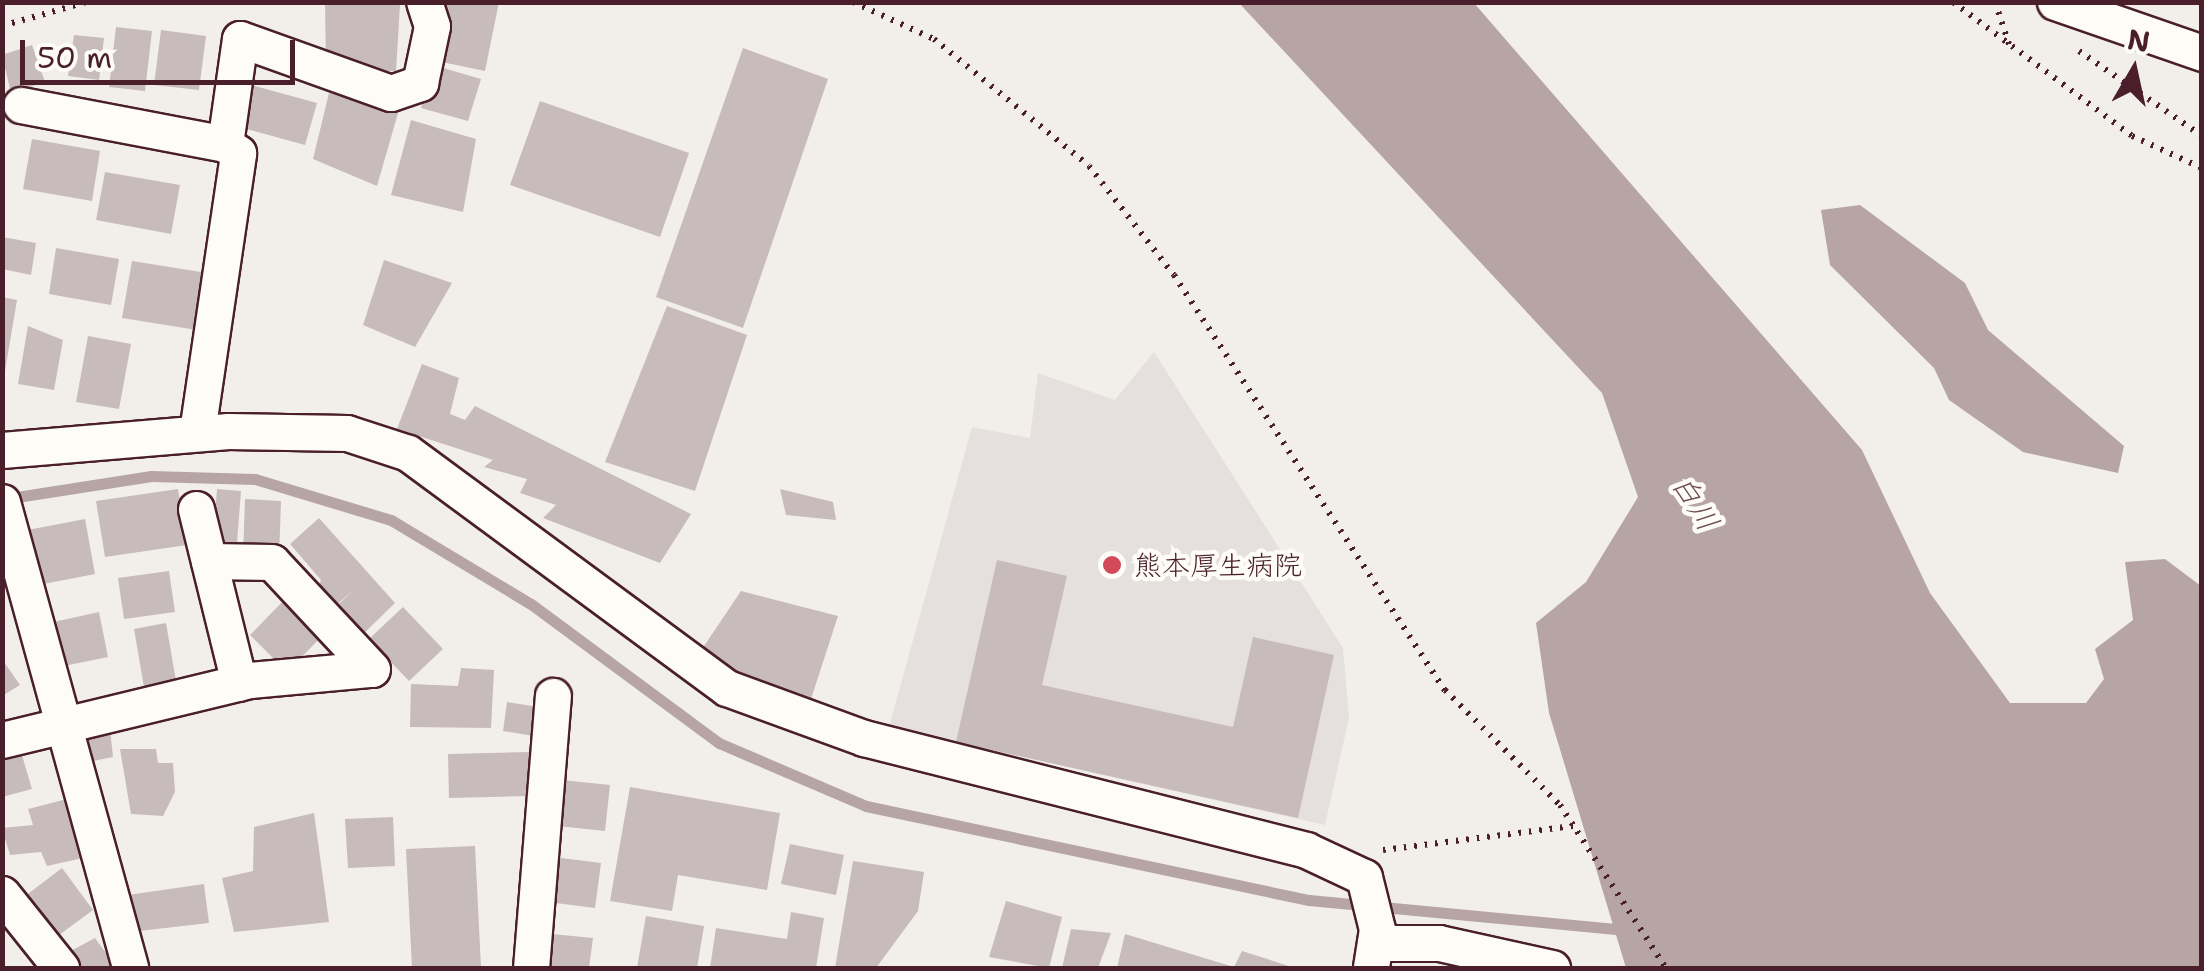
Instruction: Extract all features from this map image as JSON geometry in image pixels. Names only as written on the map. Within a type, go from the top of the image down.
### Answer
[{"type":"street","points":[[225,144],[240,39],[391,93],[420,83],[432,26],[424,2]]},
{"type":"street","points":[[2055,2],[2202,53]]},
{"type":"street","points":[[22,105],[225,144],[238,153],[197,432]]},
{"type":"street","points":[[2,450],[197,432],[347,432],[408,454],[728,688],[864,738],[1352,871],[1374,946],[1439,943],[1552,968]]},
{"type":"street","points":[[2,502],[65,719],[130,968]]},
{"type":"street","points":[[196,509],[239,683]]},
{"type":"street","points":[[2,740],[65,719],[239,683],[372,669],[272,562],[209,561]]},
{"type":"street","points":[[532,968],[553,696]]},
{"type":"street","points":[[2,894],[61,968]]},
{"type":"path","points":[[2,26],[86,2]]},
{"type":"path","points":[[854,2],[934,39],[1089,166],[1174,275],[1445,690],[1575,826],[1666,968]]},
{"type":"path","points":[[1953,2],[2132,136],[2202,168]]},
{"type":"path","points":[[1994,2],[2011,48]]},
{"type":"path","points":[[2062,39],[2202,136]]},
{"type":"path","points":[[1352,871],[1381,850],[1575,826]]},
{"type":"shaded area","name":"熊本厚生病院","points":[[1154,352],[1343,648],[1349,718],[1325,825],[889,727],[972,427],[1030,438],[1038,373],[1115,400]]},
{"type":"water","name":"白川","points":[[1239,3],[1474,3],[1862,450],[1930,593],[2010,703],[2086,703],[2104,679],[2095,649],[2133,620],[2125,562],[2165,559],[2201,586],[2201,968],[1626,968],[1549,713],[1536,623],[1586,582],[1638,497],[1602,393]]},
{"type":"water","points":[[1860,205],[1965,283],[1988,330],[2124,446],[2118,473],[2023,452],[1949,400],[1934,368],[1830,265],[1821,210]]},
{"type":"building","points":[[325,2],[400,5],[396,71],[326,70]]},
{"type":"building","points":[[443,2],[499,2],[485,71],[432,60]]},
{"type":"building","points":[[116,27],[152,31],[145,91],[109,87]]},
{"type":"building","points":[[161,30],[206,36],[199,90],[154,85]]},
{"type":"building","points":[[74,35],[104,38],[99,80],[68,76]]},
{"type":"building","points":[[32,45],[45,82],[11,93],[2,55]]},
{"type":"building","points":[[743,48],[828,79],[743,328],[656,297]]},
{"type":"building","points":[[433,65],[481,79],[468,121],[421,108]]},
{"type":"building","points":[[244,83],[317,103],[305,145],[232,125]]},
{"type":"building","points":[[329,93],[398,113],[377,186],[313,159]]},
{"type":"building","points":[[540,101],[689,153],[660,237],[510,185]]},
{"type":"building","points":[[411,120],[476,139],[463,212],[391,195]]},
{"type":"building","points":[[32,139],[100,151],[92,201],[23,189]]},
{"type":"building","points":[[105,172],[180,185],[171,234],[96,220]]},
{"type":"building","points":[[2,237],[36,243],[31,275],[2,269]]},
{"type":"building","points":[[56,248],[119,259],[111,305],[49,294]]},
{"type":"building","points":[[384,260],[452,283],[415,347],[363,325]]},
{"type":"building","points":[[132,261],[207,273],[197,330],[122,318]]},
{"type":"building","points":[[2,297],[17,300],[5,371],[2,371]]},
{"type":"building","points":[[667,306],[747,335],[695,491],[605,462]]},
{"type":"building","points":[[28,326],[63,340],[54,390],[18,384]]},
{"type":"building","points":[[88,336],[131,344],[119,409],[76,402]]},
{"type":"building","points":[[422,364],[459,378],[450,414],[465,420],[475,406],[691,514],[660,563],[543,518],[556,505],[520,493],[527,479],[484,467],[493,460],[397,429]]},
{"type":"building","points":[[178,489],[187,545],[105,557],[96,501]]},
{"type":"building","points":[[217,489],[241,491],[236,555],[212,553]]},
{"type":"building","points":[[780,489],[833,502],[836,520],[786,515]]},
{"type":"building","points":[[245,499],[281,501],[279,558],[243,556]]},
{"type":"building","points":[[319,518],[395,603],[355,642],[328,614],[355,589],[328,612],[314,599],[321,580],[290,544]]},
{"type":"building","points":[[85,519],[95,574],[28,587],[17,532]]},
{"type":"building","points":[[997,560],[1067,576],[1042,685],[1233,727],[1253,637],[1334,655],[1298,818],[956,742]]},
{"type":"building","points":[[169,571],[175,612],[124,619],[118,578]]},
{"type":"building","points":[[741,591],[838,616],[810,702],[698,655]]},
{"type":"building","points":[[286,598],[323,635],[287,672],[250,635]]},
{"type":"building","points":[[403,607],[443,649],[409,681],[369,639]]},
{"type":"building","points":[[99,612],[108,657],[59,667],[49,623]]},
{"type":"building","points":[[166,623],[177,687],[145,693],[134,629]]},
{"type":"building","points":[[2,659],[20,685],[2,696]]},
{"type":"building","points":[[461,668],[494,670],[491,728],[410,727],[411,684],[458,686]]},
{"type":"building","points":[[507,702],[545,708],[540,737],[503,731]]},
{"type":"building","points":[[109,719],[113,757],[83,763],[76,723]]},
{"type":"building","points":[[19,745],[32,789],[2,797],[2,749]]},
{"type":"building","points":[[120,749],[156,749],[158,763],[173,763],[175,792],[163,816],[131,814]]},
{"type":"building","points":[[529,752],[530,796],[449,798],[448,754]]},
{"type":"building","points":[[552,779],[610,785],[605,831],[548,825]]},
{"type":"building","points":[[630,787],[780,813],[767,890],[678,875],[672,911],[610,901]]},
{"type":"building","points":[[67,799],[87,857],[47,866],[41,852],[10,855],[2,828],[33,825],[28,809]]},
{"type":"building","points":[[314,813],[329,922],[234,932],[222,878],[253,871],[254,827]]},
{"type":"building","points":[[393,817],[395,866],[348,868],[345,819]]},
{"type":"building","points":[[790,844],[844,855],[836,895],[781,884]]},
{"type":"building","points":[[475,846],[481,968],[412,968],[406,849]]},
{"type":"building","points":[[545,856],[601,863],[595,908],[540,901]]},
{"type":"building","points":[[853,861],[924,872],[918,911],[876,968],[835,968]]},
{"type":"building","points":[[62,868],[93,910],[47,944],[16,903]]},
{"type":"building","points":[[204,884],[209,923],[139,931],[128,895]]},
{"type":"building","points":[[1006,901],[1062,917],[1049,968],[989,957]]},
{"type":"building","points":[[791,912],[824,918],[816,968],[710,968],[716,928],[787,939]]},
{"type":"building","points":[[646,916],[704,926],[697,968],[637,968]]},
{"type":"building","points":[[1071,929],[1111,933],[1098,968],[1062,968]]},
{"type":"building","points":[[542,933],[593,938],[589,968],[537,968]]},
{"type":"building","points":[[1125,934],[1234,967],[1242,951],[1295,968],[1117,968]]},
{"type":"building","points":[[95,938],[116,967],[62,968],[54,960]]},
{"type":"waterway","points":[[4,499],[151,476],[255,479],[391,520],[531,604],[719,743],[866,806],[1309,900],[1629,930]]},
{"type":"place","name":"熊本厚生病院","points":[[1112,565]]}]
